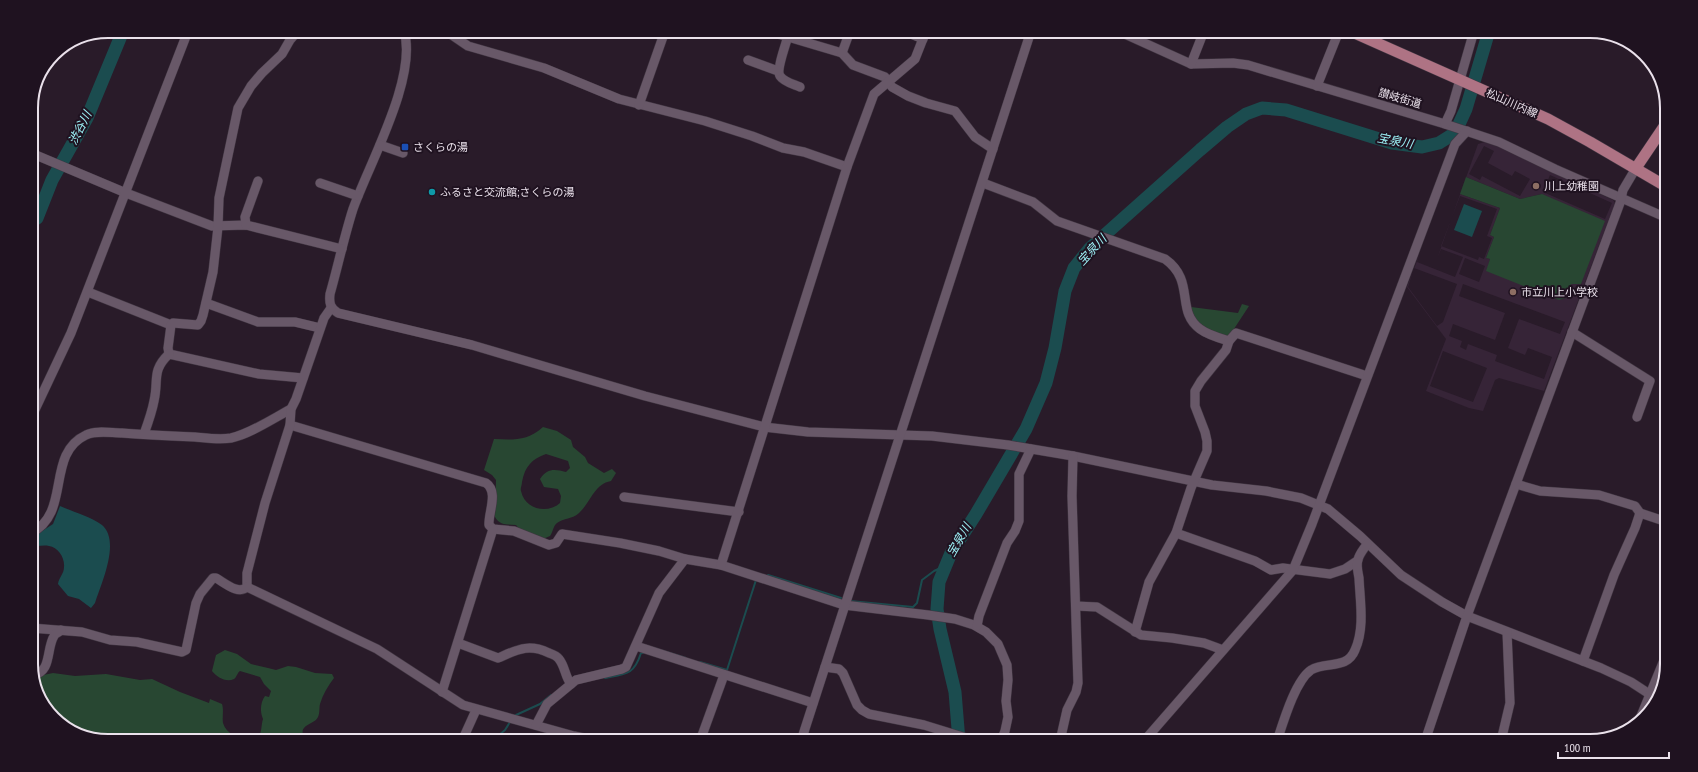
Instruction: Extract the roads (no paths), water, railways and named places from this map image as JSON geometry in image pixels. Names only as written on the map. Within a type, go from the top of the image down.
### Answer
[{"type":"main road","name":"松山川内線","points":[[1366,38],[1548,119],[1660,183]]},
{"type":"main road","points":[[1636,168],[1660,132]]},
{"type":"street","points":[[38,404],[63,353],[88,292],[185,38]]},
{"type":"street","points":[[88,292],[171,325],[173,323],[198,325],[201,322],[212,280],[218,227],[219,198],[238,108],[251,86],[282,54],[292,38]]},
{"type":"street","points":[[405,38],[407,47],[404,71],[394,108],[358,196],[330,294],[329,301],[331,308],[342,315],[472,345],[645,396],[764,427],[808,432],[965,439],[1073,456],[1194,481],[1290,495],[1319,504],[1338,516],[1367,544],[1413,584],[1467,616],[1615,674],[1652,696]]},
{"type":"street","points":[[456,38],[468,46],[544,68],[619,99],[705,121],[783,148],[804,152],[847,167]]},
{"type":"street","points":[[639,105],[663,38]]},
{"type":"street","points":[[787,38],[778,71],[780,76],[787,82],[800,87]]},
{"type":"street","points":[[794,38],[842,53],[853,65],[885,77],[892,87],[908,96],[955,111],[959,114],[970,132],[993,149]]},
{"type":"street","points":[[842,53],[847,38]]},
{"type":"street","points":[[721,565],[847,167],[870,101],[874,94],[887,81],[915,59],[923,38]]},
{"type":"street","points":[[803,734],[1029,38]]},
{"type":"street","name":"讃岐街道","points":[[1134,38],[1192,64],[1234,63],[1248,65],[1446,124],[1499,142],[1660,215]]},
{"type":"street","points":[[1192,64],[1201,38]]},
{"type":"street","points":[[1317,86],[1335,38]]},
{"type":"street","points":[[1446,124],[1462,80],[1472,38]]},
{"type":"street","points":[[748,60],[778,71]]},
{"type":"street","points":[[1150,734],[1293,570],[1454,147],[1465,131]]},
{"type":"street","points":[[380,145],[403,153]]},
{"type":"street","points":[[38,156],[68,170],[212,226],[246,225],[342,249]]},
{"type":"street","points":[[1427,734],[1467,616],[1623,190],[1636,168]]},
{"type":"street","points":[[246,225],[245,217],[258,181]]},
{"type":"street","points":[[320,183],[358,196]]},
{"type":"street","points":[[983,183],[1033,202],[1057,221],[1165,259],[1172,264],[1183,282],[1186,309],[1194,324],[1204,332],[1229,341]]},
{"type":"street","points":[[206,303],[258,322],[295,322],[320,328]]},
{"type":"street","points":[[247,587],[247,573],[265,503],[290,425],[291,408],[296,399],[324,318],[331,308]]},
{"type":"street","points":[[169,354],[168,348],[171,325]]},
{"type":"street","points":[[1572,332],[1650,381],[1637,417]]},
{"type":"street","points":[[1135,632],[1149,582],[1176,533],[1194,481],[1204,460],[1207,446],[1205,432],[1195,406],[1195,391],[1226,350],[1229,341],[1236,334],[1368,376]]},
{"type":"street","points":[[169,354],[259,374],[303,378]]},
{"type":"street","points":[[144,434],[155,399],[158,369],[160,363],[169,354]]},
{"type":"street","points":[[38,529],[52,514],[65,457],[76,441],[86,435],[95,433],[144,434],[232,438],[249,431],[291,408]]},
{"type":"street","points":[[290,425],[486,484],[491,490],[492,495],[488,518],[489,525],[494,529],[514,531],[549,545],[556,543],[562,534],[659,551],[685,559],[721,565],[844,605],[928,615],[977,626],[998,644],[1007,665],[1008,680],[1006,701],[1008,717],[1004,734]]},
{"type":"street","points":[[977,626],[979,616],[1007,543],[1015,531],[1019,521],[1020,474],[1028,448]]},
{"type":"street","points":[[1062,734],[1067,710],[1076,692],[1078,683],[1072,502],[1073,456]]},
{"type":"street","points":[[1516,484],[1540,491],[1599,495],[1635,506],[1640,512],[1660,519]]},
{"type":"street","points":[[624,497],[739,512]]},
{"type":"street","points":[[1583,661],[1614,575],[1635,528],[1640,512]]},
{"type":"street","points":[[442,692],[494,529]]},
{"type":"street","points":[[1176,533],[1255,561],[1271,570],[1283,568],[1330,574],[1345,569],[1357,561],[1367,544]]},
{"type":"street","points":[[536,725],[546,704],[572,684],[582,678],[626,667],[659,594],[685,559]]},
{"type":"street","points":[[1279,734],[1286,713],[1305,675],[1316,668],[1340,664],[1347,661],[1352,657],[1355,651],[1362,624],[1357,561]]},
{"type":"street","points":[[38,628],[82,632],[110,640],[137,642],[182,652],[186,650],[196,603],[200,594],[213,578],[216,578],[239,591],[244,590],[247,587]]},
{"type":"street","points":[[247,587],[377,650],[463,705],[476,710],[569,734]]},
{"type":"street","points":[[1076,606],[1097,607],[1141,635],[1204,643],[1223,650]]},
{"type":"street","points":[[38,673],[44,669],[54,636],[61,630]]},
{"type":"street","points":[[1503,734],[1510,703],[1507,632]]},
{"type":"street","points":[[458,643],[498,658],[514,650],[524,648],[536,648],[542,650],[559,659],[568,680],[572,684]]},
{"type":"street","points":[[636,646],[814,703]]},
{"type":"street","points":[[830,652],[843,674],[857,705],[862,710],[882,717],[955,734]]},
{"type":"street","points":[[825,667],[840,669]]},
{"type":"street","points":[[703,734],[724,675]]},
{"type":"street","points":[[1654,692],[1659,677]]},
{"type":"street","points":[[465,734],[476,710]]},
{"type":"waterway","name":"渋谷川","points":[[38,215],[52,180],[87,118],[120,38]]},
{"type":"waterway","name":"宝泉川","points":[[958,734],[955,692],[940,629],[937,609],[939,582],[951,553],[976,514],[1026,429],[1046,383],[1055,348],[1065,291],[1074,268],[1090,248],[1227,127],[1246,114],[1262,108],[1286,110],[1392,143],[1422,147],[1439,143],[1455,133],[1466,109],[1487,38]]},
{"type":"waterway","points":[[850,601],[913,607],[917,603],[922,580],[934,571],[945,566]]},
{"type":"waterway","points":[[768,575],[841,598]]},
{"type":"waterway","points":[[700,662],[727,670],[756,580]]},
{"type":"waterway","points":[[647,646],[686,658]]},
{"type":"waterway","points":[[605,678],[618,676],[632,670],[641,653],[644,653]]},
{"type":"waterway","points":[[516,715],[540,704],[551,695]]},
{"type":"waterway","points":[[500,734],[510,722]]},
{"type":"place","name":"さくらの湯","points":[[405,147]]},
{"type":"place","name":"川上幼稚園","points":[[1536,186]]},
{"type":"place","name":"ふるさと交流館;さくらの湯","points":[[432,192]]},
{"type":"place","name":"市立川上小学校","points":[[1513,292]]}]
